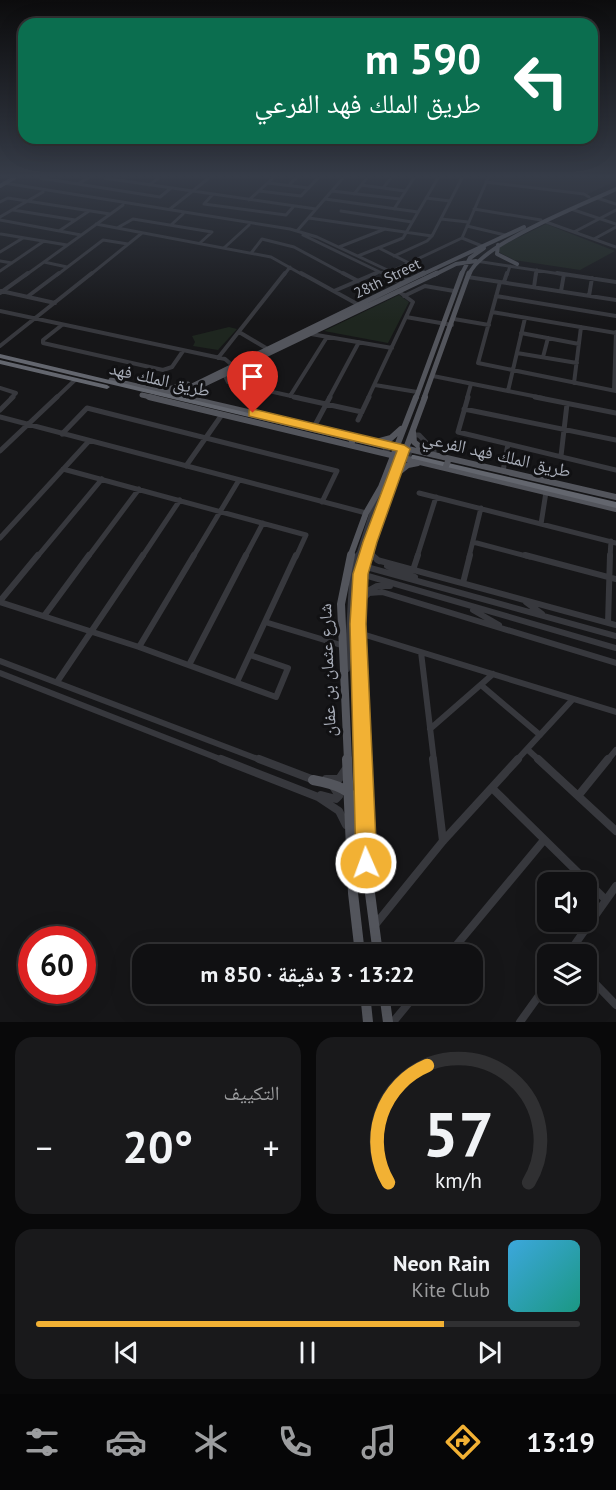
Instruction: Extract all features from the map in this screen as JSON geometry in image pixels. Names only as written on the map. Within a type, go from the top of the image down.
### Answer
[{"type":"highway","name":"طريق الملك فهد","points":[[0,356],[384,448],[0,362]]},
{"type":"highway","points":[[414,456],[616,503]]},
{"type":"main road","name":"28th Street","points":[[204,381],[311,334],[398,289],[410,280],[531,226]]},
{"type":"main road","points":[[517,264],[497,254],[496,243],[533,226]]},
{"type":"main road","name":"شارع عثمان بن عفان","points":[[377,944],[366,863],[359,569],[370,542],[406,422],[454,291],[461,275],[473,260],[496,243]]},
{"type":"main road","name":"28th Street","points":[[204,381],[266,348],[359,305],[473,260]]},
{"type":"main road","points":[[447,262],[473,260]]},
{"type":"main road","name":"شارع عثمان بن عفان","points":[[398,452],[412,432],[453,322],[473,260]]},
{"type":"main road","points":[[441,271],[456,270],[461,275]]},
{"type":"main road","name":"طريق الملك فهد الفرعي","points":[[90,377],[314,427],[370,450],[398,452],[502,471],[616,503]]},
{"type":"main road","points":[[153,390],[174,389],[204,381]]},
{"type":"main road","points":[[199,400],[193,396],[204,381]]},
{"type":"main road","name":"طريق الملك فهد الفرعي","points":[[142,395],[221,416],[350,440],[371,440],[425,464],[446,461],[546,492],[616,503]]},
{"type":"main road","points":[[371,440],[392,438],[406,422]]},
{"type":"main road","points":[[412,432],[416,446],[446,461]]},
{"type":"main road","points":[[370,450],[384,461],[389,476],[408,465],[425,464]]},
{"type":"main road","name":"شارع عثمان بن عفان","points":[[359,944],[353,893],[341,604],[345,576],[366,513],[389,476]]},
{"type":"main road","points":[[313,780],[339,785],[349,791],[363,808],[365,819]]},
{"type":"main road","points":[[366,1004],[368,1022]]},
{"type":"main road","points":[[386,1004],[388,1022]]},
{"type":"street","points":[[0,234],[14,226]]},
{"type":"street","points":[[27,226],[81,235]]},
{"type":"street","points":[[58,231],[66,226]]},
{"type":"street","points":[[1,292],[94,226]]},
{"type":"street","points":[[105,226],[271,257],[359,305]]},
{"type":"street","points":[[117,228],[121,226]]},
{"type":"street","points":[[175,226],[212,232],[200,243]]},
{"type":"street","points":[[225,247],[248,226]]},
{"type":"street","points":[[253,226],[301,234],[393,278],[400,284],[398,289],[413,302],[358,420]]},
{"type":"street","points":[[269,226],[297,231],[339,247],[410,280]]},
{"type":"street","points":[[297,231],[302,226]]},
{"type":"street","points":[[364,226],[432,236]]},
{"type":"street","points":[[358,256],[403,238],[410,226]]},
{"type":"street","points":[[394,256],[427,241],[437,226]]},
{"type":"street","points":[[390,272],[462,238],[467,226]]},
{"type":"street","points":[[473,226],[505,236]]},
{"type":"street","points":[[556,226],[616,247]]},
{"type":"street","points":[[574,232],[587,226]]},
{"type":"street","points":[[594,239],[616,226]]},
{"type":"street","points":[[339,247],[385,229]]},
{"type":"street","points":[[0,346],[142,233]]},
{"type":"street","points":[[0,234],[67,245]]},
{"type":"street","points":[[0,252],[23,238]]},
{"type":"street","points":[[462,238],[482,246]]},
{"type":"street","points":[[252,252],[262,239],[294,247],[358,281]]},
{"type":"street","points":[[27,297],[104,240],[128,244]]},
{"type":"street","points":[[0,271],[44,241]]},
{"type":"street","points":[[379,248],[409,263]]},
{"type":"street","points":[[473,260],[517,264],[616,281]]},
{"type":"street","points":[[473,260],[616,281]]},
{"type":"street","points":[[0,261],[12,263]]},
{"type":"street","points":[[44,262],[67,267]]},
{"type":"street","points":[[492,312],[616,333],[615,390],[478,363],[496,296],[510,266]]},
{"type":"street","points":[[218,358],[290,267]]},
{"type":"street","points":[[534,287],[537,270]]},
{"type":"street","points":[[334,291],[380,272]]},
{"type":"street","points":[[561,291],[564,274]]},
{"type":"street","points":[[393,278],[400,277]]},
{"type":"street","points":[[468,277],[616,300]]},
{"type":"street","points":[[589,296],[592,278]]},
{"type":"street","points":[[404,296],[425,286],[454,291]]},
{"type":"street","points":[[1,292],[55,303]]},
{"type":"street","points":[[496,296],[616,316]]},
{"type":"street","points":[[0,311],[218,358],[232,365]]},
{"type":"street","points":[[0,318],[7,313]]},
{"type":"street","points":[[406,317],[442,323],[489,325]]},
{"type":"street","points":[[508,391],[525,318]]},
{"type":"street","points":[[62,325],[43,340],[43,343],[164,370],[172,367],[183,351]]},
{"type":"street","points":[[574,383],[581,327]]},
{"type":"street","points":[[239,332],[266,348]]},
{"type":"street","points":[[521,333],[579,344]]},
{"type":"street","points":[[311,334],[392,348]]},
{"type":"street","points":[[290,396],[327,337]]},
{"type":"street","points":[[543,357],[548,338]]},
{"type":"street","points":[[314,427],[359,342]]},
{"type":"street","points":[[517,353],[576,363]]},
{"type":"street","points":[[224,374],[228,382],[362,412]]},
{"type":"street","points":[[433,376],[616,413]]},
{"type":"street","points":[[0,451],[75,380]]},
{"type":"street","points":[[471,384],[458,432],[616,470]]},
{"type":"street","points":[[375,385],[417,392]]},
{"type":"street","points":[[0,388],[16,393],[0,410]]},
{"type":"street","points":[[561,456],[567,404]]},
{"type":"street","points":[[63,434],[87,408],[337,471],[322,502]]},
{"type":"street","points":[[464,409],[616,440]]},
{"type":"street","points":[[186,466],[221,416]]},
{"type":"street","points":[[0,417],[366,513]]},
{"type":"street","points":[[0,538],[89,441]]},
{"type":"street","points":[[502,471],[508,444]]},
{"type":"street","points":[[63,469],[306,535],[237,682]]},
{"type":"street","points":[[102,479],[0,601],[139,647],[276,697],[288,668],[250,655]]},
{"type":"street","points":[[139,647],[239,480]]},
{"type":"street","points":[[346,696],[349,651],[348,610],[381,487]]},
{"type":"street","points":[[44,616],[140,489]]},
{"type":"street","points":[[542,524],[546,492]]},
{"type":"street","points":[[419,493],[614,542],[608,622]]},
{"type":"street","points":[[413,570],[436,497]]},
{"type":"street","points":[[57,682],[180,500]]},
{"type":"street","points":[[463,583],[481,508]]},
{"type":"street","points":[[189,665],[263,523]]},
{"type":"street","points":[[370,542],[372,556],[377,560],[442,587]]},
{"type":"street","points":[[473,542],[613,578]]},
{"type":"street","points":[[377,560],[616,625]]},
{"type":"street","points":[[359,569],[442,587],[616,636]]},
{"type":"street","points":[[359,569],[415,590],[616,648]]},
{"type":"street","points":[[359,609],[362,598],[373,587],[382,584],[415,590]]},
{"type":"street","points":[[362,598],[369,593],[382,592],[616,663]]},
{"type":"street","points":[[523,600],[546,617]]},
{"type":"street","points":[[453,601],[481,613],[506,629]]},
{"type":"street","points":[[265,622],[341,645]]},
{"type":"street","points":[[359,633],[616,712]]},
{"type":"street","points":[[421,652],[443,841]]},
{"type":"street","points":[[0,661],[334,788],[339,796],[331,800],[299,789]]},
{"type":"street","points":[[430,729],[493,674]]},
{"type":"street","points":[[1,675],[318,797],[339,811],[345,819],[351,843]]},
{"type":"street","points":[[481,685],[540,735]]},
{"type":"street","points":[[375,925],[443,841],[573,699]]},
{"type":"street","points":[[527,749],[616,831]]},
{"type":"street","points":[[578,796],[616,750]]},
{"type":"street","points":[[313,780],[339,779],[345,772],[348,751]]},
{"type":"street","points":[[493,789],[606,900]]},
{"type":"street","points":[[457,944],[544,840]]},
{"type":"street","points":[[575,944],[616,886]]},
{"type":"street","points":[[597,985],[616,1005]]},
{"type":"street","points":[[520,1022],[537,998]]},
{"type":"street","points":[[393,1022],[408,1004]]},
{"type":"shaded area","points":[[543,226],[550,226],[615,251],[580,270],[514,260],[499,252],[499,247]]},
{"type":"shaded area","points":[[399,295],[409,302],[388,343],[324,331]]},
{"type":"shaded area","points":[[229,327],[237,329],[218,350],[193,346],[195,342],[192,336]]},
{"type":"tunnel","points":[[383,449],[414,457]]},
{"type":"route","points":[[253,413],[404,449],[370,542],[361,574],[358,624],[361,658],[366,863]]}]
